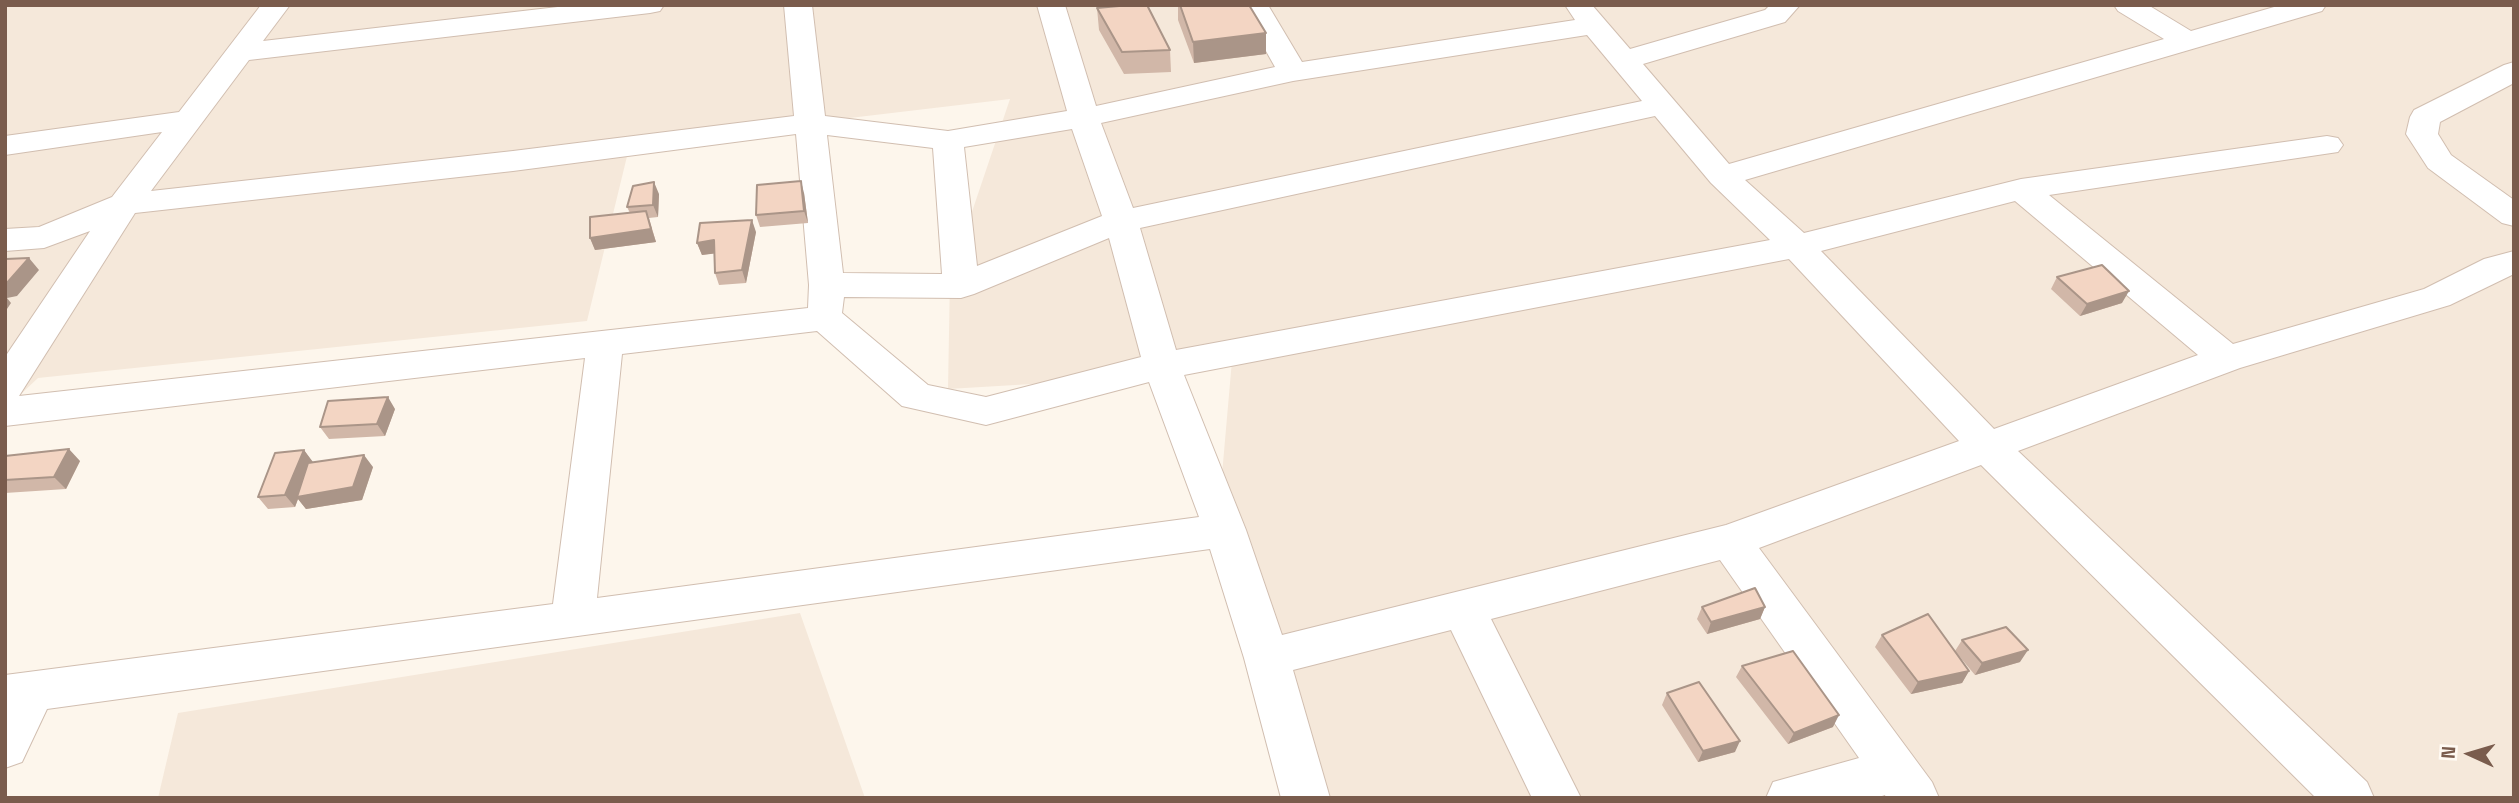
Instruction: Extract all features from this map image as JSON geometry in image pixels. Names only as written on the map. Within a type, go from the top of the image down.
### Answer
[{"type":"street","points":[[5,387],[124,204],[276,5]]},
{"type":"street","points":[[242,52],[650,5]]},
{"type":"street","points":[[797,5],[826,301],[916,396],[986,411],[1162,366],[1797,246],[2021,189],[2327,145]]},
{"type":"street","points":[[1051,5],[1084,118],[1121,221],[1162,366],[1225,530],[1267,658],[1307,798]]},
{"type":"street","points":[[1254,5],[1293,72]]},
{"type":"street","points":[[1625,60],[1775,16],[1786,5]]},
{"type":"street","points":[[2128,5],[2186,40]]},
{"type":"street","points":[[1722,176],[2312,5]]},
{"type":"street","points":[[5,240],[44,237],[124,204],[513,161],[809,123],[948,140],[1084,118],[1293,72],[1586,15],[1722,176],[1797,246],[1987,446],[2350,798]]},
{"type":"street","points":[[2514,71],[2425,117],[2422,134],[2439,161],[2514,216]]},
{"type":"street","points":[[5,412],[605,343],[826,301],[961,286],[1121,221],[1661,106]]},
{"type":"street","points":[[5,146],[191,119]]},
{"type":"street","points":[[948,140],[961,286]]},
{"type":"street","points":[[2021,189],[2227,359]]},
{"type":"street","points":[[1267,658],[1731,541],[2227,359],[2437,297],[2496,267],[2514,262]]},
{"type":"street","points":[[573,620],[605,343]]},
{"type":"street","points":[[5,747],[19,693],[1225,530]]},
{"type":"street","points":[[1731,541],[1905,785],[1790,798]]},
{"type":"street","points":[[1463,608],[1557,798]]},
{"type":"shaded area","points":[[5,5],[2514,5],[2514,798],[1289,798],[1216,543],[1233,349],[1099,380],[948,389],[950,277],[1010,99],[630,144],[587,321],[38,378],[5,409]]},
{"type":"shaded area","points":[[800,613],[865,798],[158,798],[178,713]]},
{"type":"building","points":[[1147,5],[1170,50],[1122,52],[1097,8]]},
{"type":"building","points":[[1180,5],[1249,5],[1266,33],[1193,42]]},
{"type":"building","points":[[801,181],[804,211],[756,215],[757,185]]},
{"type":"building","points":[[654,182],[653,205],[627,207],[633,186]]},
{"type":"building","points":[[646,211],[651,229],[590,238],[590,217]]},
{"type":"building","points":[[752,220],[742,270],[715,273],[714,240],[697,243],[700,223]]},
{"type":"building","points":[[29,258],[6,284],[5,284],[6,259]]},
{"type":"building","points":[[2102,265],[2129,291],[2087,304],[2057,277]]},
{"type":"building","points":[[388,397],[377,424],[320,427],[328,401]]},
{"type":"building","points":[[69,449],[54,477],[5,480],[5,456]]},
{"type":"building","points":[[304,450],[285,495],[258,497],[275,453]]},
{"type":"building","points":[[364,455],[353,487],[297,497],[308,463]]},
{"type":"building","points":[[1755,588],[1765,607],[1711,622],[1702,607]]},
{"type":"building","points":[[1928,614],[1969,671],[1918,682],[1882,635]]},
{"type":"building","points":[[2006,627],[2028,650],[1982,663],[1962,640]]},
{"type":"building","points":[[1793,651],[1839,715],[1794,733],[1742,666]]},
{"type":"building","points":[[1699,682],[1740,741],[1703,751],[1667,693]]}]
